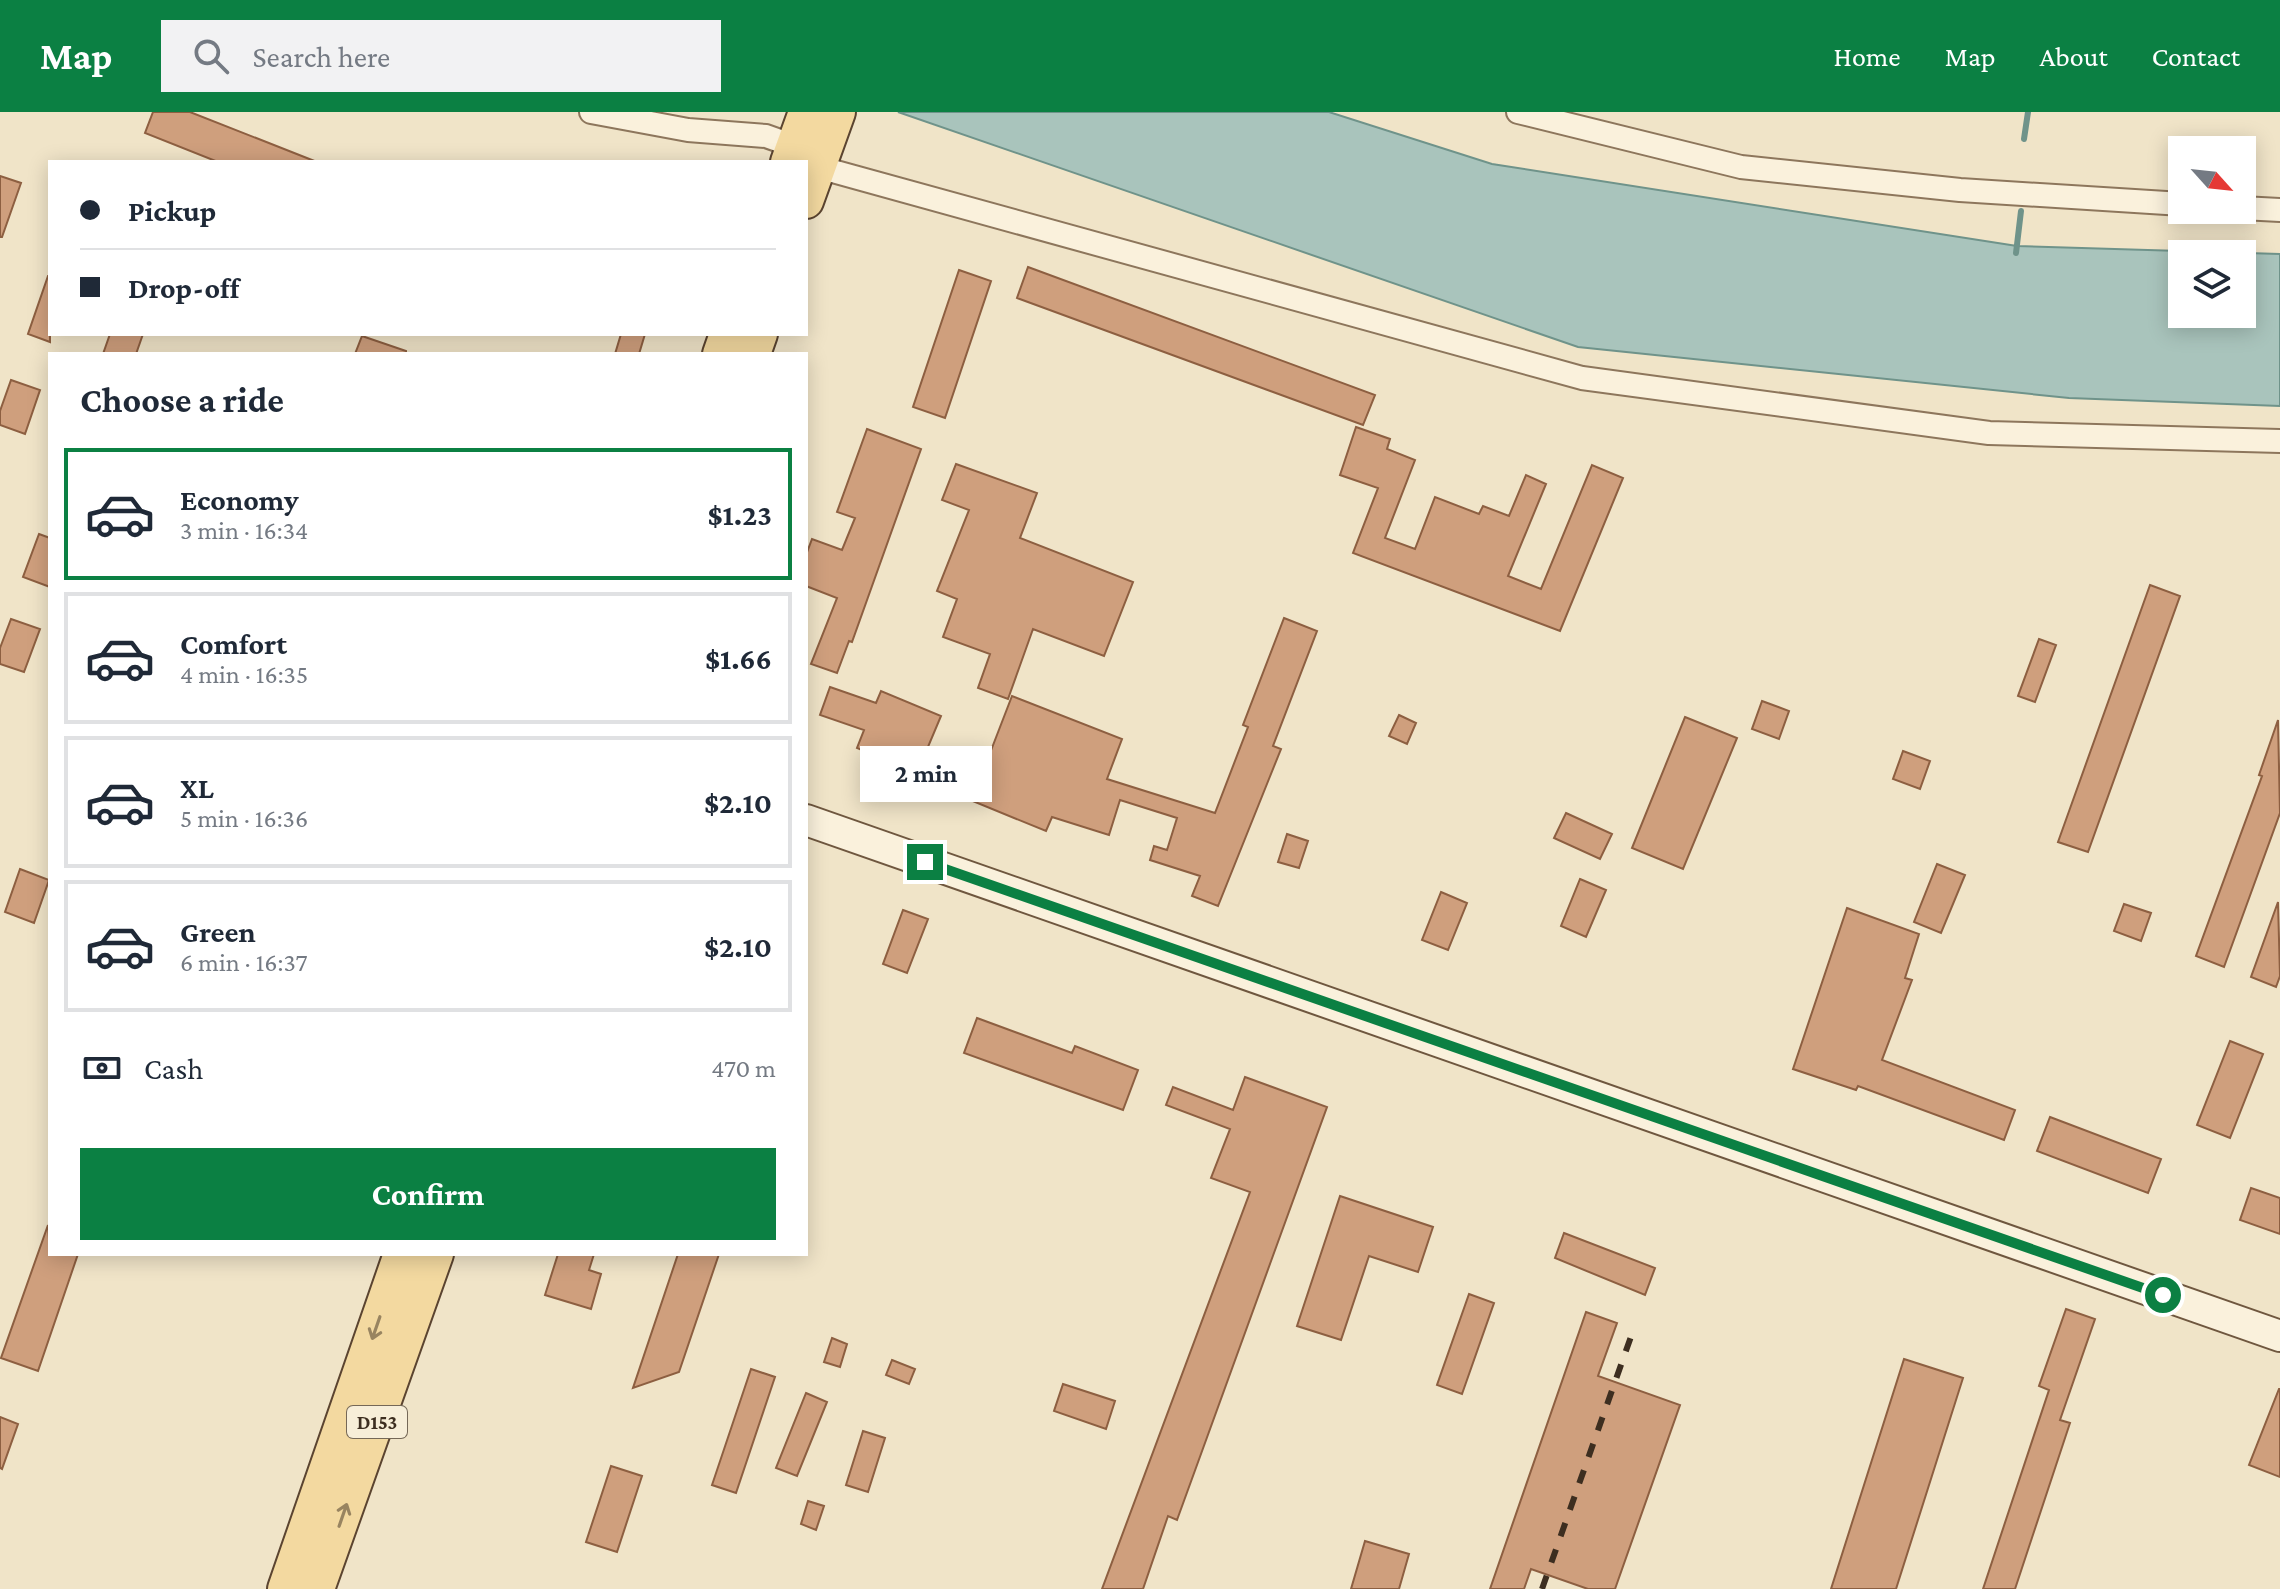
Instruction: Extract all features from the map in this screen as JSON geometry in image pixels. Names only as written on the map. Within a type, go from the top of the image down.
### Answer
[{"type":"main road","points":[[805,144],[838,112]]},
{"type":"main road","points":[[808,821],[2280,1336]]},
{"type":"main road","name":"D153","points":[[285,1589],[400,1256]]},
{"type":"main road","name":"D153","points":[[317,1589],[435,1256]]},
{"type":"street","points":[[591,112],[688,130],[766,136],[805,144],[1582,378],[1989,433],[2280,441]]},
{"type":"street","points":[[1518,112],[1741,167],[1960,190],[2168,203]]},
{"type":"street","points":[[2256,209],[2280,210]]},
{"type":"water","points":[[898,112],[1329,112],[1492,164],[2017,246],[2168,251],[2168,328],[2256,328],[2256,253],[2280,254],[2280,406],[2069,398],[1578,347]]},
{"type":"building","points":[[153,112],[190,112],[312,160],[213,160],[145,133]]},
{"type":"building","points":[[0,176],[21,183],[2,237],[0,237]]},
{"type":"building","points":[[1028,267],[1375,395],[1363,425],[1017,298]]},
{"type":"building","points":[[959,270],[991,281],[945,418],[913,407]]},
{"type":"building","points":[[48,276],[50,342],[28,334]]},
{"type":"building","points":[[109,336],[142,336],[137,352],[104,352]]},
{"type":"building","points":[[362,336],[406,351],[406,352],[356,352]]},
{"type":"building","points":[[620,336],[644,336],[640,352],[616,352]]},
{"type":"building","points":[[11,380],[40,390],[25,434],[0,425],[0,411]]},
{"type":"building","points":[[1356,427],[1390,439],[1387,449],[1415,460],[1385,538],[1415,549],[1435,497],[1479,514],[1483,506],[1509,516],[1526,475],[1546,484],[1508,576],[1541,589],[1592,465],[1623,478],[1560,631],[1353,553],[1378,488],[1340,475]]},
{"type":"building","points":[[867,429],[921,449],[852,642],[849,641],[837,673],[811,664],[837,598],[808,587],[808,550],[812,539],[842,550],[855,518],[837,512]]},
{"type":"building","points":[[956,464],[1037,493],[1020,538],[1133,582],[1104,656],[1033,629],[1008,699],[978,688],[990,654],[943,637],[957,599],[937,591],[969,510],[942,500]]},
{"type":"building","points":[[39,534],[48,537],[48,586],[23,577]]},
{"type":"building","points":[[2150,585],[2180,596],[2088,852],[2058,842]]},
{"type":"building","points":[[1284,618],[1317,631],[1273,746],[1281,749],[1218,906],[1192,896],[1200,876],[1150,860],[1154,846],[1167,850],[1177,818],[1120,800],[1109,835],[1052,817],[1046,831],[958,795],[978,748],[990,753],[1012,696],[1122,739],[1107,779],[1215,813],[1248,727],[1243,725]]},
{"type":"building","points":[[11,619],[40,629],[24,672],[0,664],[0,648]]},
{"type":"building","points":[[2039,639],[2056,645],[2035,702],[2018,696]]},
{"type":"building","points":[[830,687],[876,703],[881,691],[941,716],[917,773],[857,748],[864,730],[820,715]]},
{"type":"building","points":[[1762,701],[1789,711],[1779,739],[1752,729]]},
{"type":"building","points":[[1399,715],[1416,723],[1407,744],[1389,736]]},
{"type":"building","points":[[1685,717],[1737,738],[1683,869],[1632,848]]},
{"type":"building","points":[[2278,720],[2280,813],[2224,967],[2196,956],[2262,776],[2259,775]]},
{"type":"building","points":[[1903,751],[1930,761],[1920,789],[1893,779]]},
{"type":"building","points":[[1566,813],[1612,834],[1600,859],[1554,838]]},
{"type":"building","points":[[1287,834],[1308,841],[1299,868],[1278,862]]},
{"type":"building","points":[[1937,864],[1965,875],[1941,933],[1914,922]]},
{"type":"building","points":[[20,869],[48,880],[34,923],[5,912]]},
{"type":"building","points":[[1580,879],[1606,890],[1586,937],[1561,926]]},
{"type":"building","points":[[1441,892],[1467,903],[1448,950],[1422,940]]},
{"type":"building","points":[[2278,902],[2280,976],[2276,987],[2251,977]]},
{"type":"building","points":[[2124,904],[2151,913],[2141,941],[2114,931]]},
{"type":"building","points":[[1847,908],[1919,934],[1905,978],[1912,980],[1882,1060],[2015,1110],[2004,1140],[1858,1086],[1856,1090],[1793,1069]]},
{"type":"building","points":[[903,910],[928,919],[907,973],[883,964]]},
{"type":"building","points":[[977,1018],[1072,1053],[1075,1046],[1138,1070],[1123,1110],[964,1053]]},
{"type":"building","points":[[2230,1041],[2263,1054],[2230,1138],[2197,1125]]},
{"type":"building","points":[[1245,1077],[1327,1107],[1177,1520],[1168,1516],[1143,1589],[1102,1589],[1250,1192],[1211,1178],[1230,1129],[1166,1105],[1173,1087],[1233,1110]]},
{"type":"building","points":[[2050,1117],[2161,1159],[2148,1193],[2037,1151]]},
{"type":"building","points":[[2251,1188],[2280,1198],[2280,1234],[2240,1220]]},
{"type":"building","points":[[1340,1196],[1433,1227],[1418,1272],[1369,1256],[1341,1340],[1297,1326]]},
{"type":"building","points":[[48,1225],[48,1256],[77,1256],[38,1371],[1,1358]]},
{"type":"building","points":[[1564,1233],[1655,1268],[1645,1295],[1555,1258]]},
{"type":"building","points":[[557,1256],[593,1256],[589,1270],[601,1274],[591,1309],[545,1295]]},
{"type":"building","points":[[677,1256],[718,1256],[679,1372],[633,1388]]},
{"type":"building","points":[[1469,1294],[1494,1303],[1462,1394],[1437,1385]]},
{"type":"building","points":[[2066,1309],[2095,1319],[2060,1420],[2070,1423],[2015,1589],[1983,1589],[2049,1390],[2039,1386]]},
{"type":"building","points":[[1586,1312],[1617,1323],[1598,1376],[1680,1405],[1615,1589],[1588,1589],[1531,1569],[1524,1589],[1490,1589]]},
{"type":"building","points":[[832,1338],[847,1344],[840,1367],[824,1362]]},
{"type":"building","points":[[1904,1359],[1963,1378],[1896,1589],[1831,1589]]},
{"type":"building","points":[[892,1360],[915,1369],[909,1384],[886,1375]]},
{"type":"building","points":[[751,1369],[775,1377],[736,1493],[712,1485]]},
{"type":"building","points":[[1063,1384],[1115,1401],[1106,1429],[1054,1411]]},
{"type":"building","points":[[2280,1389],[2280,1477],[2249,1465]]},
{"type":"building","points":[[806,1393],[827,1402],[797,1476],[776,1468]]},
{"type":"building","points":[[0,1417],[18,1424],[2,1469],[0,1468]]},
{"type":"building","points":[[863,1431],[885,1438],[868,1492],[846,1485]]},
{"type":"building","points":[[611,1466],[642,1476],[617,1552],[586,1542]]},
{"type":"building","points":[[808,1501],[824,1506],[816,1530],[801,1524]]},
{"type":"building","points":[[1365,1541],[1409,1554],[1399,1589],[1351,1589]]},
{"type":"waterway","points":[[2024,139],[2028,112]]},
{"type":"waterway","points":[[2016,253],[2021,211]]},
{"type":"railway","points":[[1542,1589],[1634,1328]]},
{"type":"route","points":[[925,862],[2163,1295]]}]
